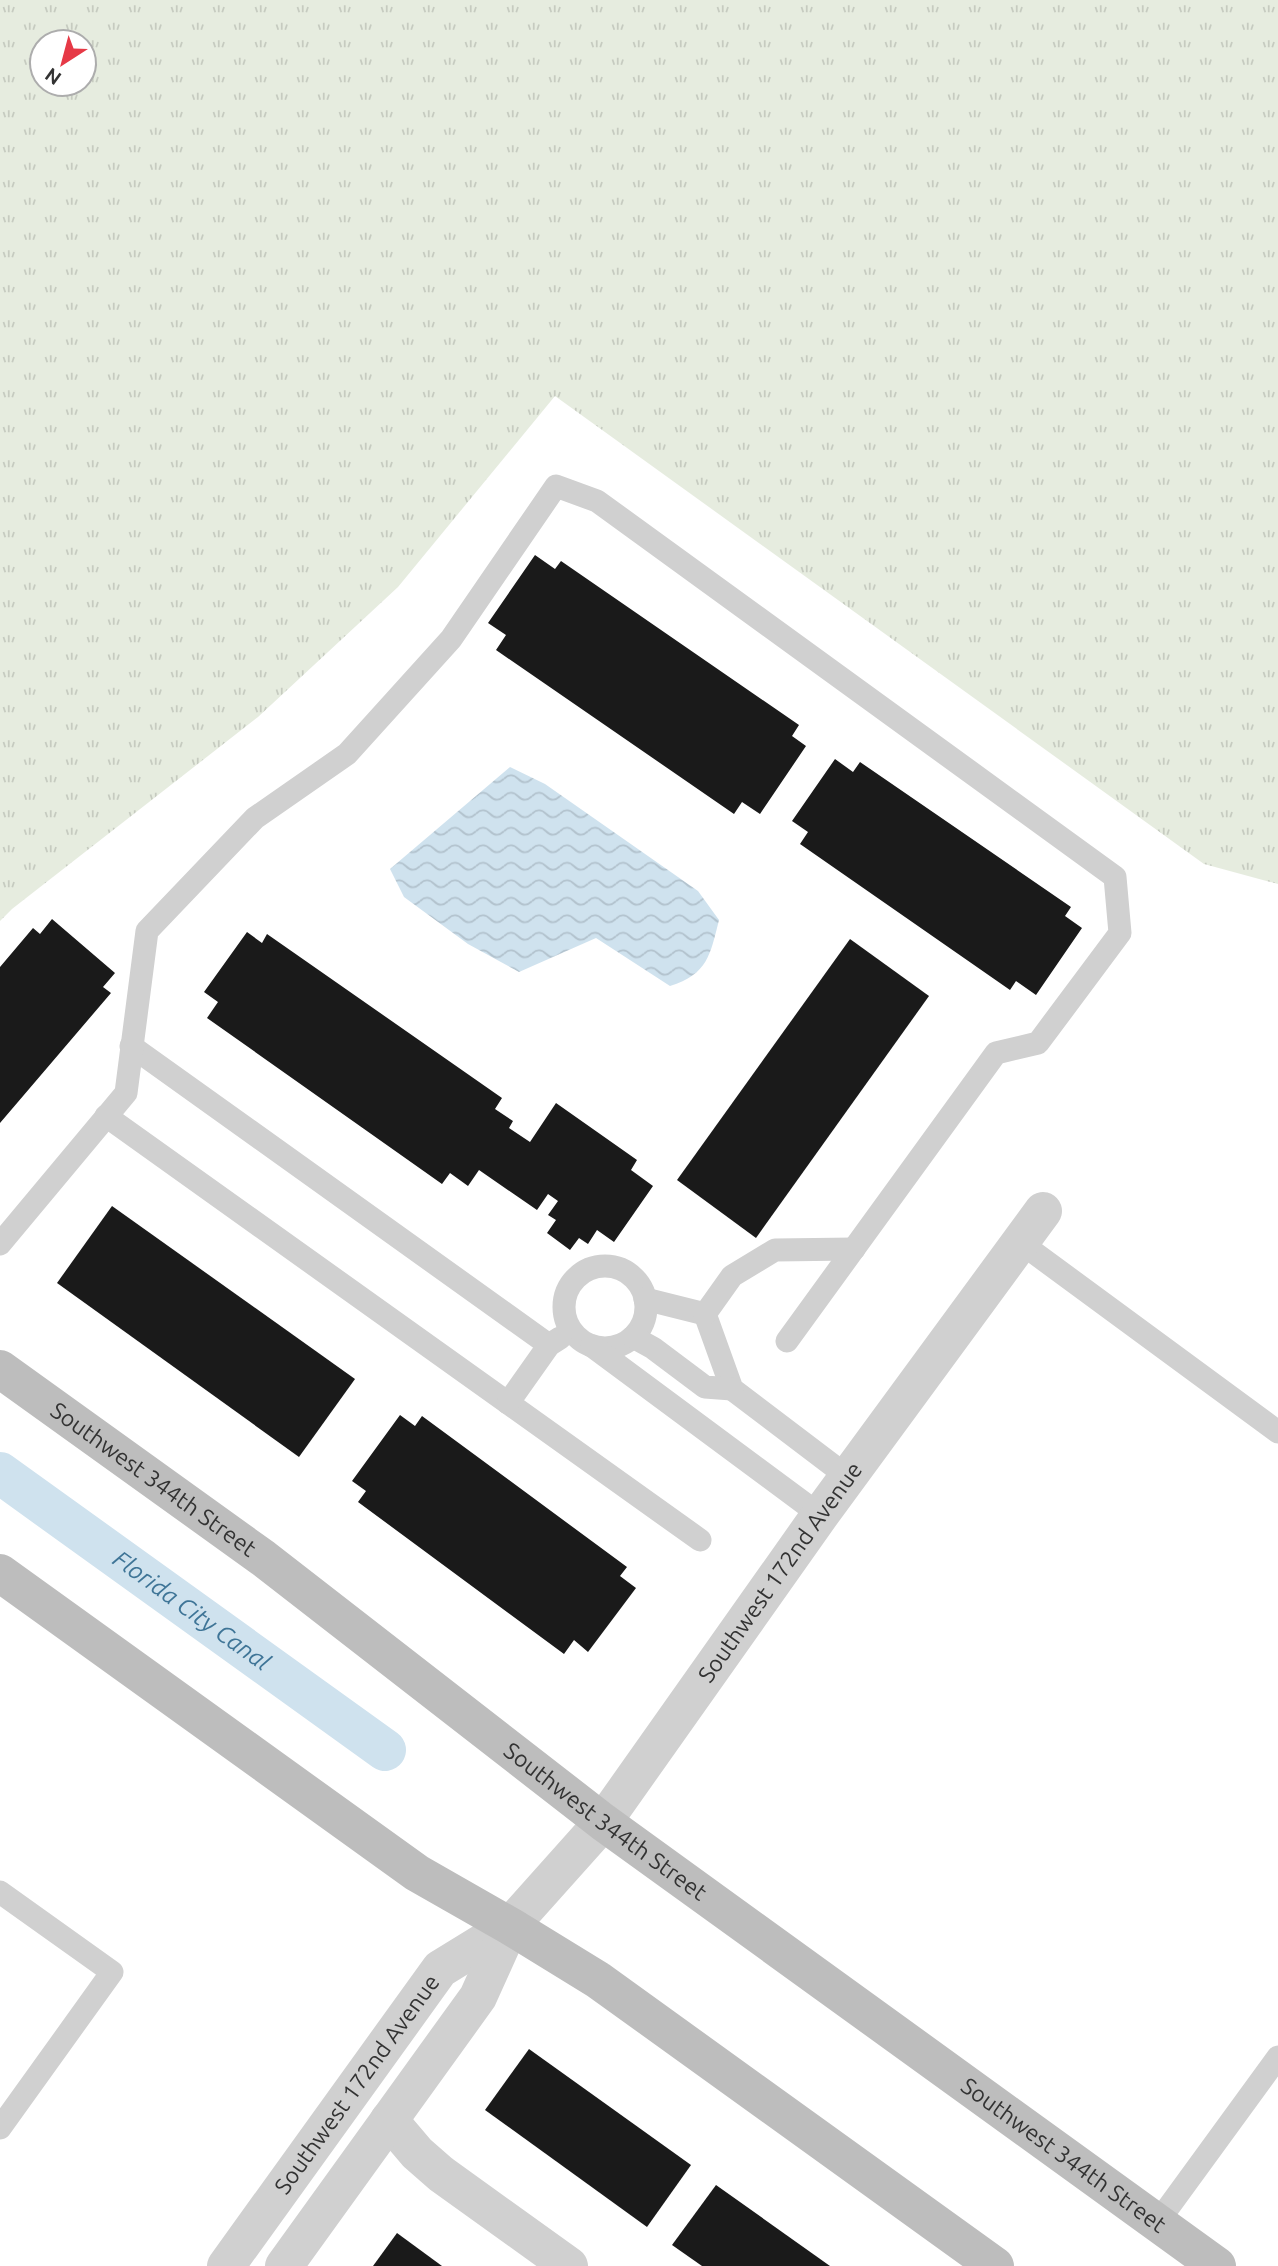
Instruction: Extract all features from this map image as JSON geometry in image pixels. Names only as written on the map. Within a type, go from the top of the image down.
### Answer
[{"type":"main road","name":"Southwest 344th Street","points":[[0,1369],[263,1558],[603,1822],[1217,2266]]},
{"type":"main road","points":[[0,1573],[417,1873],[598,1980],[995,2266]]},
{"type":"street","name":"Southwest 172nd Avenue","points":[[226,2266],[440,1969],[510,1926],[603,1822],[820,1515],[1043,1211]]},
{"type":"street","name":"Southwest 172nd Avenue","points":[[284,2266],[478,1997],[510,1926]]},
{"type":"street","points":[[389,2120],[417,2153],[441,2174],[569,2266]]},
{"type":"lane","points":[[0,1244],[126,1093],[146,931],[255,818],[347,754],[451,639],[556,486],[597,501],[1115,877],[1120,933],[1038,1044],[996,1053],[787,1341]]},
{"type":"lane","points":[[131,1046],[549,1345]]},
{"type":"lane","points":[[106,1116],[700,1540]]},
{"type":"lane","points":[[1021,1243],[1278,1432]]},
{"type":"lane","points":[[705,1314],[732,1276],[775,1250],[854,1249]]},
{"type":"lane","points":[[592,1346],[614,1348],[633,1337],[644,1320],[645,1298],[640,1286],[620,1269],[594,1267],[572,1282],[563,1306],[571,1331],[820,1515]]},
{"type":"lane","points":[[645,1298],[705,1314]]},
{"type":"lane","points":[[705,1314],[732,1389]]},
{"type":"lane","points":[[508,1403],[549,1345],[571,1331]]},
{"type":"lane","points":[[633,1337],[653,1348],[705,1387],[732,1389],[848,1477]]},
{"type":"lane","points":[[680,1412],[701,1383]]},
{"type":"lane","points":[[0,1892],[112,1972],[0,2128]]},
{"type":"lane","points":[[1157,2223],[1278,2057]]},
{"type":"green space","points":[[0,0],[1278,0],[1278,884],[1204,864],[555,396],[398,587],[258,717],[0,921]]},
{"type":"water","points":[[510,767],[545,784],[698,891],[719,920],[710,953],[700,969],[692,976],[670,986],[596,938],[519,972],[468,944],[404,897],[390,869]]},
{"type":"building","points":[[535,555],[555,569],[561,561],[799,725],[792,736],[806,746],[760,814],[742,802],[734,814],[496,650],[506,635],[488,623]]},
{"type":"building","points":[[835,759],[853,772],[860,762],[1071,907],[1065,916],[1082,928],[1036,995],[1016,981],[1010,990],[800,844],[808,832],[792,821]]},
{"type":"building","points":[[52,919],[115,973],[103,987],[111,993],[0,1123],[0,967],[33,928],[40,934]]},
{"type":"building","points":[[247,932],[262,943],[267,934],[502,1098],[495,1109],[513,1121],[509,1128],[530,1142],[556,1103],[637,1160],[631,1170],[653,1186],[614,1242],[597,1230],[588,1244],[579,1238],[570,1250],[547,1233],[556,1220],[548,1215],[558,1201],[548,1194],[537,1210],[479,1170],[468,1186],[450,1173],[442,1184],[207,1018],[218,1002],[204,992]]},
{"type":"building","points":[[850,939],[929,996],[756,1238],[677,1180]]},
{"type":"building","points":[[112,1206],[355,1379],[299,1457],[57,1283]]},
{"type":"building","points":[[400,1415],[415,1426],[422,1416],[627,1567],[620,1576],[636,1588],[588,1652],[574,1640],[564,1654],[358,1502],[366,1491],[352,1481]]},
{"type":"building","points":[[529,2049],[691,2165],[647,2227],[485,2110]]},
{"type":"building","points":[[716,2185],[830,2266],[702,2266],[672,2245]]},
{"type":"building","points":[[397,2233],[442,2266],[373,2266]]},
{"type":"waterway","name":"Florida City Canal","points":[[0,1473],[385,1750]]}]
